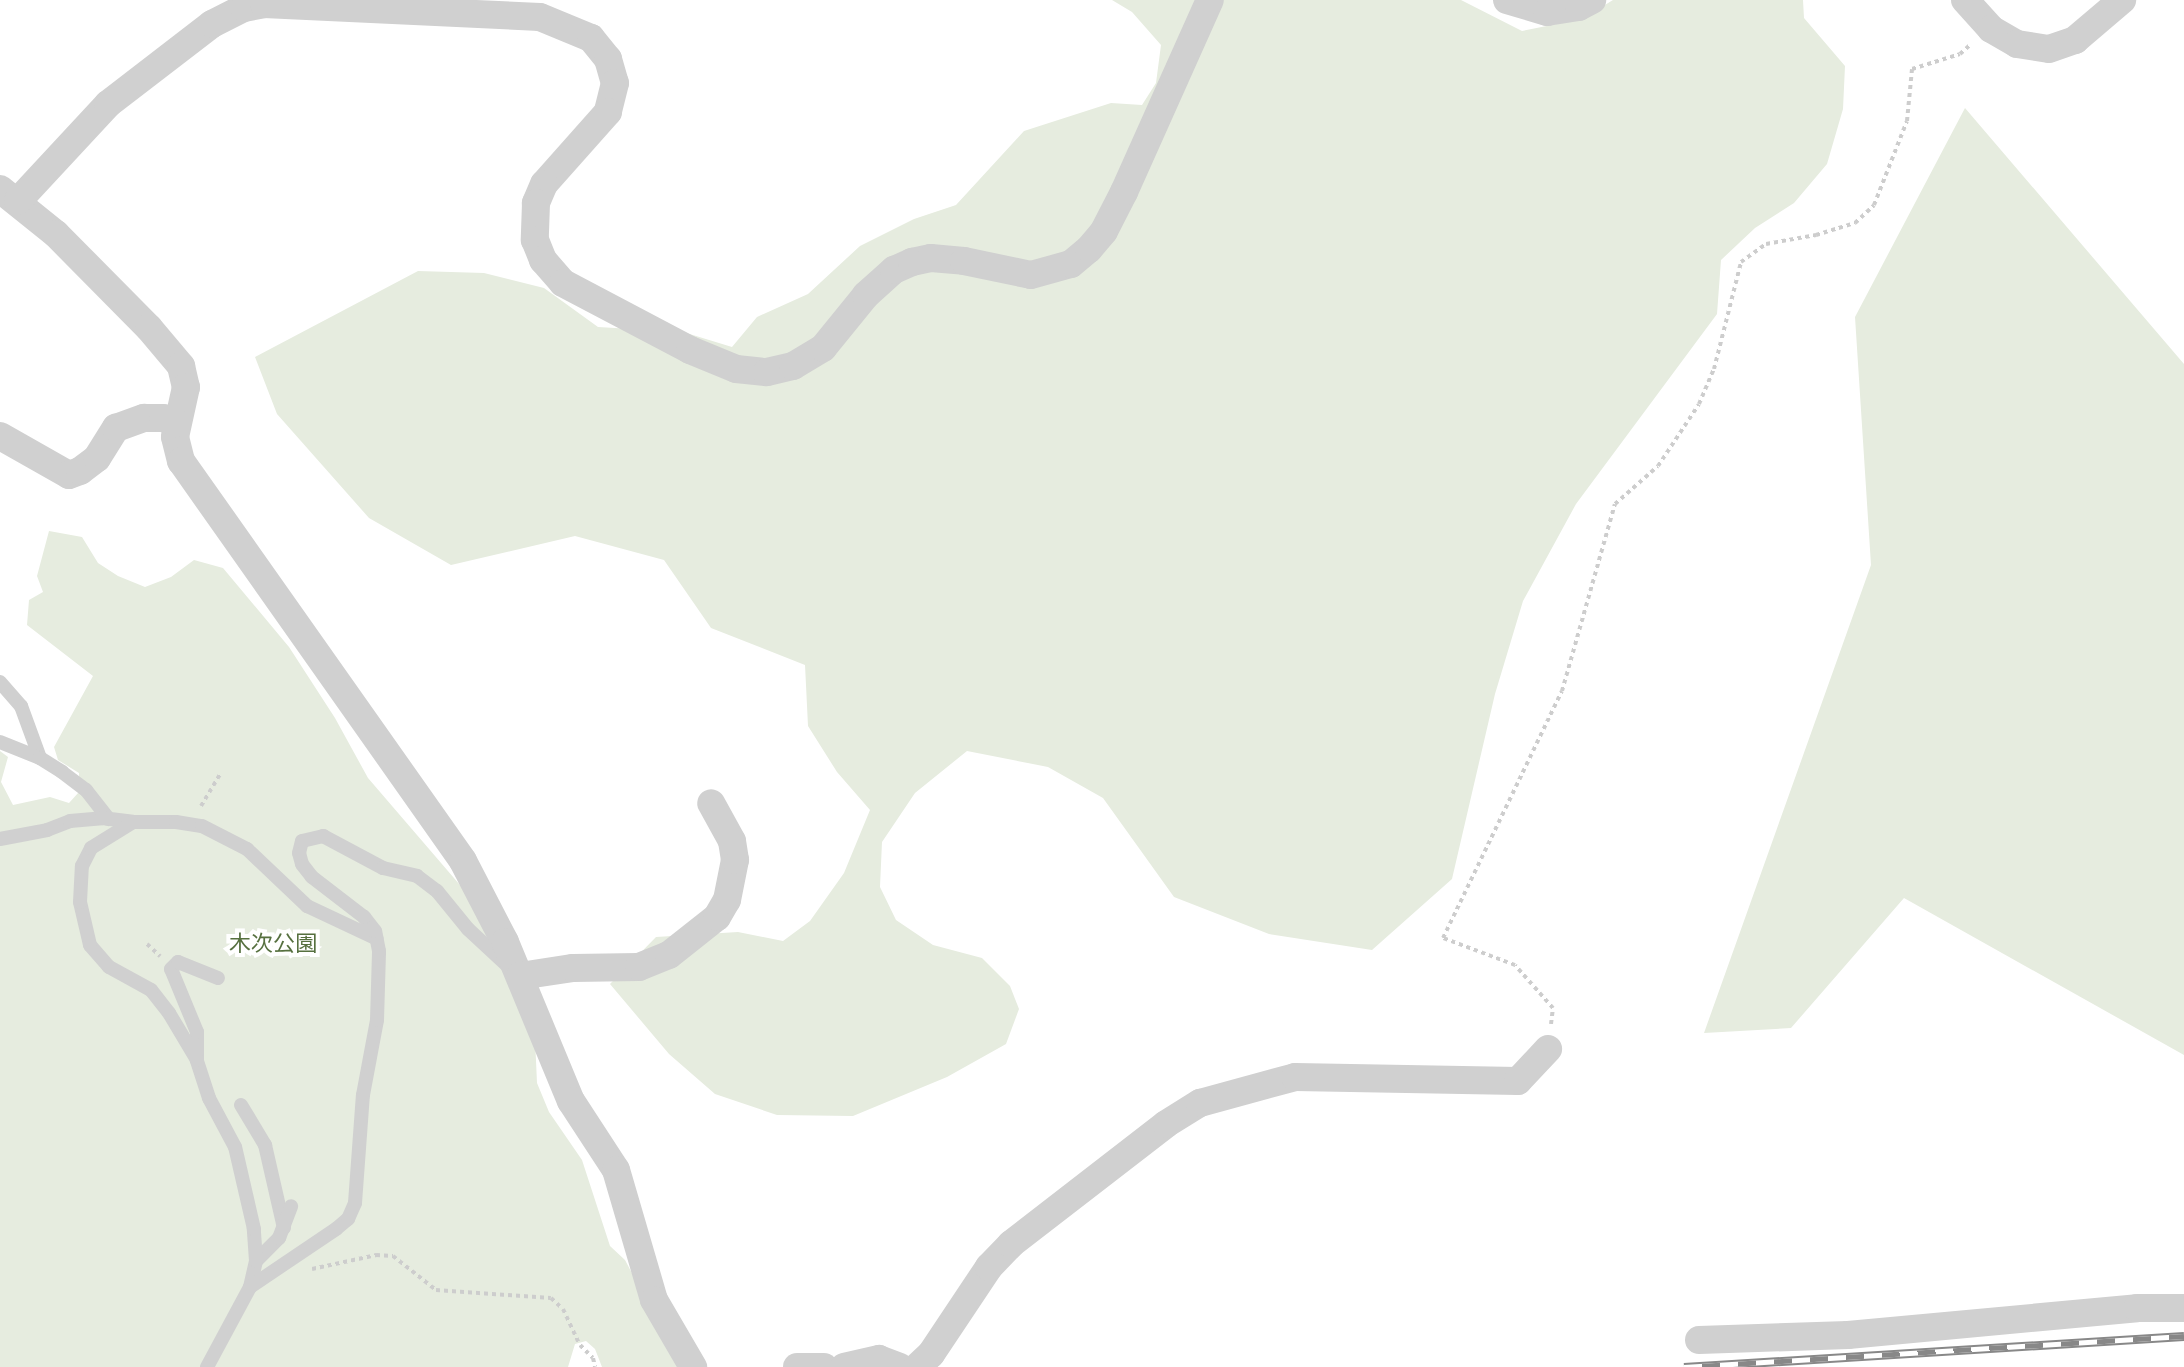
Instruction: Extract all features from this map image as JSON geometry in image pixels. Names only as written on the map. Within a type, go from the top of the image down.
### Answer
[{"type":"street","points":[[693,1367],[654,1300],[616,1170],[571,1101],[520,976],[463,861],[181,461],[175,437],[186,387],[181,366],[65,243],[9,195],[108,104],[212,24],[244,8],[264,4],[547,9],[591,38],[608,59],[615,83],[608,112],[544,184],[536,203],[535,240],[543,260],[563,283],[690,350],[736,369],[767,372],[793,366],[823,348],[866,295],[894,270],[912,262],[931,258],[964,261],[1031,275],[1071,264],[1089,249],[1104,231],[1124,192],[1210,0]]},
{"type":"street","points":[[1507,0],[1547,12],[1579,7],[1592,0]]},
{"type":"street","points":[[1965,0],[1991,29],[2017,44],[2049,49],[2075,40],[2122,0]]},
{"type":"street","points":[[0,436],[69,475],[97,458],[116,428],[144,418],[163,418],[177,423]]},
{"type":"street","points":[[520,976],[573,968],[639,967],[669,955],[717,917],[727,900],[735,860],[732,841],[711,803]]},
{"type":"street","points":[[917,1367],[931,1354],[989,1267],[1011,1244],[1166,1124],[1200,1103],[1295,1077],[1518,1081],[1548,1049]]},
{"type":"street","points":[[1699,1340],[1848,1335],[2122,1310],[2184,1308]]},
{"type":"street","points":[[844,1367],[879,1359],[900,1367]]},
{"type":"street","points":[[797,1367],[824,1367]]},
{"type":"lane","points":[[0,682],[21,706],[40,758]]},
{"type":"lane","points":[[0,742],[40,758],[86,790],[109,819]]},
{"type":"lane","points":[[0,839],[47,830],[70,821],[109,819],[190,823],[213,830],[247,849],[307,906],[377,939]]},
{"type":"lane","points":[[133,822],[91,848],[82,866],[80,902],[90,945],[109,967],[151,990],[197,1060],[209,1098],[235,1147],[253,1220],[256,1261],[250,1287],[207,1367]]},
{"type":"lane","points":[[250,1287],[305,1252],[348,1219],[353,1211],[363,1095],[377,1020],[377,939],[364,917],[312,877],[302,864],[299,847],[306,838],[330,839],[383,868],[408,871],[429,883],[493,955],[520,976]]},
{"type":"lane","points":[[197,1060],[197,1032],[171,969],[178,962],[218,978]]},
{"type":"lane","points":[[241,1105],[259,1133],[284,1228]]},
{"type":"lane","points":[[235,1147],[259,1133]]},
{"type":"lane","points":[[256,1261],[279,1238],[291,1206]]},
{"type":"path","points":[[1548,1049],[1553,1008],[1515,965],[1443,938],[1562,691],[1615,504],[1658,466],[1699,404],[1714,369],[1741,262],[1766,244],[1816,235],[1855,223],[1874,205],[1907,121],[1912,69],[1960,54],[1991,29]]},
{"type":"path","points":[[190,823],[220,774]]},
{"type":"path","points":[[307,1271],[376,1255],[393,1256],[436,1290],[551,1298],[563,1309],[580,1345],[593,1358],[595,1367]]},
{"type":"green space","points":[[1112,0],[1461,0],[1522,31],[1582,19],[1613,0],[1803,0],[1804,18],[1845,66],[1843,109],[1827,164],[1794,203],[1755,228],[1721,260],[1717,314],[1576,504],[1523,601],[1495,694],[1452,879],[1372,950],[1269,934],[1174,897],[1103,798],[1048,767],[967,751],[915,793],[882,842],[880,887],[896,920],[933,945],[982,958],[1010,986],[1019,1009],[1006,1044],[947,1077],[853,1116],[777,1115],[715,1094],[669,1054],[610,984],[656,937],[738,932],[783,941],[810,921],[844,873],[870,810],[837,772],[808,726],[805,665],[711,628],[664,560],[575,536],[451,565],[369,518],[277,414],[255,357],[418,271],[484,273],[544,288],[598,327],[683,332],[732,347],[757,317],[808,294],[860,246],[914,219],[956,205],[1024,131],[1111,103],[1142,105],[1156,83],[1161,45],[1132,12]]},
{"type":"green space","points":[[1965,108],[2184,364],[2184,1055],[1904,898],[1791,1028],[1704,1033],[1871,565],[1855,317]]},
{"type":"green space","name":"木次公園","points":[[49,531],[82,537],[98,563],[118,576],[145,587],[171,577],[194,560],[223,568],[289,647],[335,718],[368,778],[472,899],[535,1038],[537,1083],[549,1112],[582,1160],[610,1246],[625,1260],[682,1367],[602,1367],[595,1349],[586,1341],[575,1344],[568,1367],[0,1367],[0,751],[8,757],[1,782],[13,805],[50,797],[69,803],[79,792],[79,773],[58,760],[54,747],[93,676],[27,625],[29,600],[43,592],[37,576]]},
{"type":"railway","points":[[1684,1367],[2184,1336]]}]
